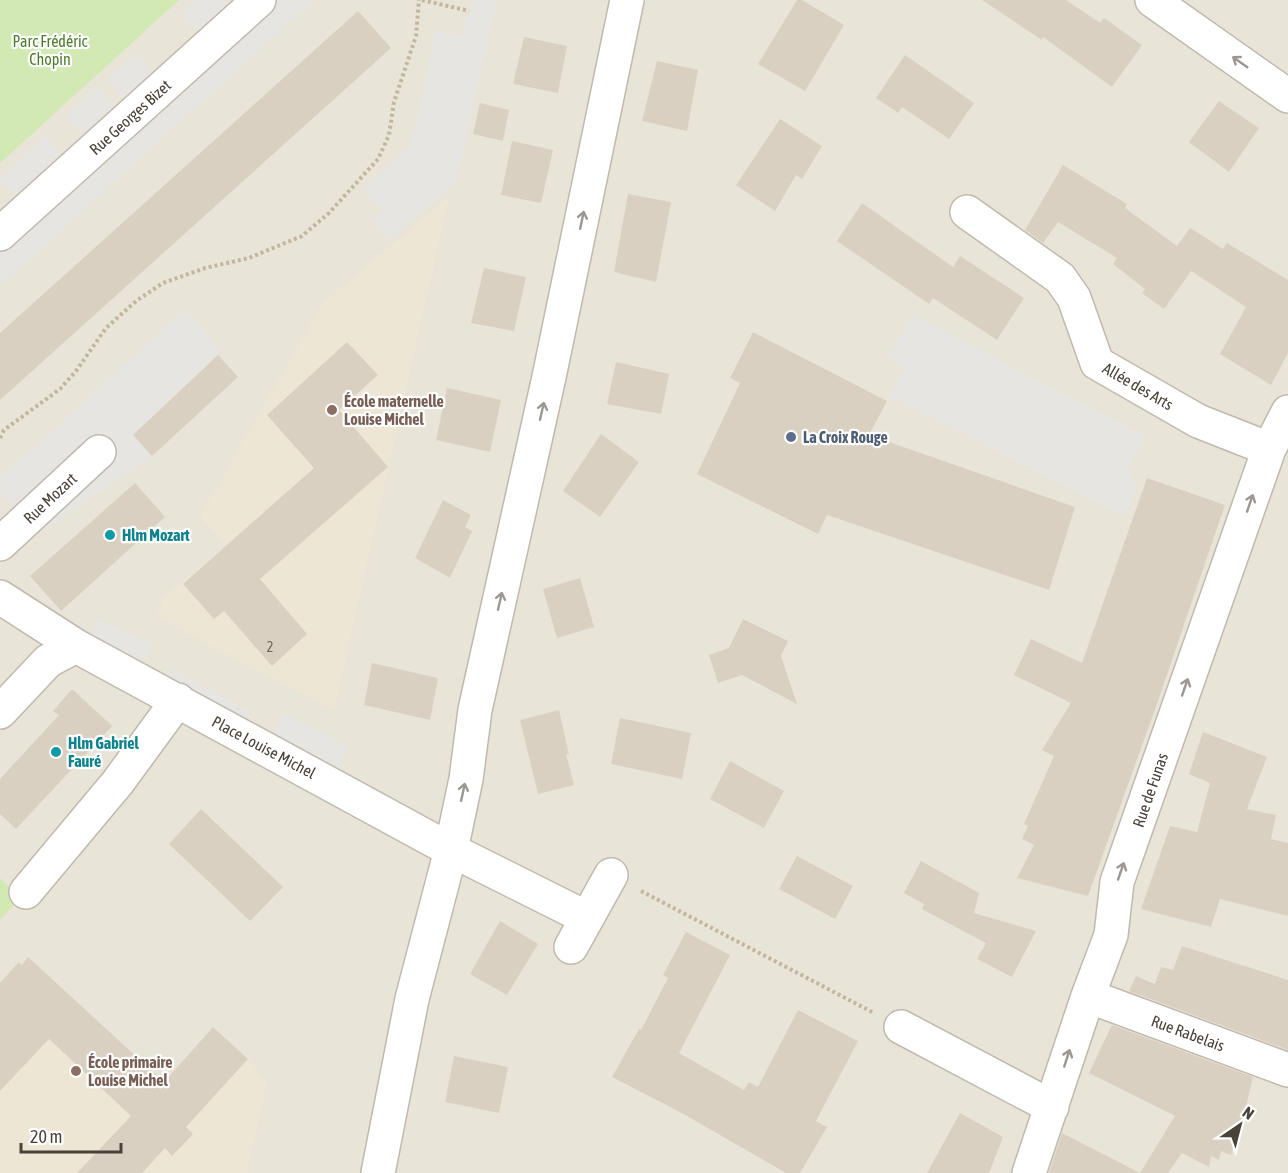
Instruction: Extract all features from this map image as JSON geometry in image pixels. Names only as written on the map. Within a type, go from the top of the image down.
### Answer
[{"type":"street","name":"Rue Georges Bizet","points":[[0,234],[259,0]]},
{"type":"street","points":[[378,1173],[412,999],[451,849],[466,779],[475,710],[549,377],[627,0]]},
{"type":"street","points":[[1152,0],[1288,96]]},
{"type":"street","name":"Allée des Arts","points":[[968,212],[1060,278],[1074,298],[1097,363],[1198,421],[1269,449]]},
{"type":"street","name":"Rue de Funas","points":[[1029,1173],[1088,996],[1112,935],[1117,882],[1269,449],[1288,412]]},
{"type":"street","name":"Rue Mozart","points":[[0,544],[99,452]]},
{"type":"street","name":"Place Louise Michel","points":[[0,597],[76,646],[451,849],[587,918]]},
{"type":"street","points":[[0,712],[48,662],[76,646]]},
{"type":"street","points":[[26,892],[118,782],[177,700]]},
{"type":"street","points":[[571,947],[611,875]]},
{"type":"street","name":"Rue Rabelais","points":[[1088,996],[1288,1070]]},
{"type":"street","points":[[901,1027],[1052,1107]]},
{"type":"path","points":[[0,438],[4,430],[60,389],[76,371],[106,328],[136,301],[163,284],[206,268],[249,258],[302,236],[329,213],[378,159],[389,135],[394,102],[416,36],[421,0],[469,11]]},
{"type":"path","points":[[611,875],[901,1027]]},
{"type":"shaded area","points":[[0,0],[1288,0],[1288,1173],[0,1173]]},
{"type":"shaded area","points":[[197,0],[223,0],[227,4],[197,31],[181,15]]},
{"type":"shaded area","points":[[277,0],[314,0],[0,286],[0,252]]},
{"type":"shaded area","points":[[472,0],[497,0],[456,182],[391,239],[372,220],[383,209],[362,189],[409,147],[416,125],[436,29],[462,37]]},
{"type":"shaded area","points":[[136,54],[152,73],[123,99],[107,80]]},
{"type":"shaded area","points":[[97,87],[114,106],[83,135],[66,117]]},
{"type":"shaded area","points":[[45,136],[61,153],[16,197],[0,180]]},
{"type":"shaded area","name":"École maternelle Louise Michel","points":[[449,197],[334,711],[157,617],[164,597],[227,545],[200,517],[323,303]]},
{"type":"shaded area","points":[[185,310],[221,351],[133,435],[152,456],[40,534],[0,491],[0,478]]},
{"type":"shaded area","points":[[912,315],[1146,436],[1129,467],[1136,490],[1125,517],[890,397],[904,368],[888,359]]},
{"type":"shaded area","points":[[98,619],[152,644],[142,667],[88,641]]},
{"type":"shaded area","points":[[170,668],[250,711],[245,720],[165,677]]},
{"type":"shaded area","points":[[284,713],[350,748],[338,770],[272,734]]},
{"type":"shaded area","name":"École primaire Louise Michel","points":[[28,957],[164,1082],[213,1027],[248,1059],[267,1083],[247,1173],[0,1173],[0,986]]},
{"type":"green space","name":"Parc Frédéric Chopin","points":[[0,0],[179,0],[0,163]]},
{"type":"green space","points":[[0,878],[20,898],[0,920]]},
{"type":"building","points":[[797,0],[802,0],[844,25],[805,91],[758,64]]},
{"type":"building","points":[[982,0],[1066,0],[1100,23],[1104,18],[1142,45],[1112,87],[1043,37],[1042,40]]},
{"type":"building","points":[[358,11],[391,48],[0,400],[0,333]]},
{"type":"building","points":[[524,37],[567,46],[558,93],[513,84]]},
{"type":"building","points":[[905,55],[974,103],[949,139],[902,107],[898,113],[876,98]]},
{"type":"building","points":[[657,61],[698,70],[687,131],[642,121]]},
{"type":"building","points":[[1219,101],[1259,128],[1229,172],[1189,142]]},
{"type":"building","points":[[480,103],[509,110],[503,141],[473,134]]},
{"type":"building","points":[[780,119],[822,146],[802,179],[796,175],[775,211],[736,185]]},
{"type":"building","points":[[512,141],[553,150],[541,203],[501,195]]},
{"type":"building","points":[[1063,165],[1127,204],[1125,208],[1177,246],[1190,228],[1223,249],[1227,243],[1288,280],[1288,353],[1271,385],[1220,354],[1246,307],[1191,271],[1164,309],[1142,293],[1145,289],[1113,264],[1117,258],[1058,222],[1043,243],[1025,230]]},
{"type":"building","points":[[628,194],[671,202],[656,282],[614,272]]},
{"type":"building","points":[[862,203],[953,267],[960,256],[1024,298],[997,340],[933,298],[929,304],[837,241]]},
{"type":"building","points":[[484,268],[526,277],[514,331],[471,323]]},
{"type":"building","points":[[753,332],[887,401],[869,435],[1075,507],[1049,590],[827,515],[818,534],[697,474],[740,383],[730,378]]},
{"type":"building","points":[[347,342],[378,375],[339,410],[388,467],[260,579],[307,634],[272,666],[224,611],[214,619],[183,584],[314,468],[267,415]]},
{"type":"building","points":[[218,355],[238,377],[152,456],[133,435]]},
{"type":"building","points":[[616,362],[669,374],[661,414],[607,404]]},
{"type":"building","points":[[447,388],[501,400],[490,452],[436,440]]},
{"type":"building","points":[[601,434],[639,462],[600,517],[563,491]]},
{"type":"building","points":[[1147,478],[1225,505],[1088,896],[1017,878],[1034,845],[1022,839],[1028,826],[1024,824],[1054,756],[1042,750],[1071,703],[1014,675],[1031,639],[1082,663]]},
{"type":"building","name":"Hlm Mozart","points":[[135,483],[165,517],[61,611],[30,576]]},
{"type":"building","points":[[443,500],[471,515],[465,527],[472,531],[450,578],[415,558]]},
{"type":"building","points":[[580,578],[594,627],[557,638],[543,589]]},
{"type":"building","points":[[743,619],[788,641],[781,656],[797,704],[742,675],[718,683],[709,655],[729,648]]},
{"type":"building","points":[[372,663],[438,678],[430,720],[364,705]]},
{"type":"building","name":"Hlm Gabriel Fauré","points":[[72,689],[112,726],[16,829],[0,814],[0,779],[59,715],[53,711]]},
{"type":"building","points":[[559,710],[574,785],[538,794],[520,720]]},
{"type":"building","points":[[620,718],[691,733],[682,779],[611,764]]},
{"type":"building","points":[[1203,732],[1267,757],[1247,809],[1276,815],[1271,839],[1288,843],[1288,916],[1220,899],[1211,927],[1141,909],[1170,826],[1197,832],[1210,783],[1189,774]]},
{"type":"building","points":[[730,761],[784,791],[764,828],[710,799]]},
{"type":"building","points":[[201,809],[283,887],[250,921],[169,844]]},
{"type":"building","points":[[797,856],[853,886],[835,919],[779,889]]},
{"type":"building","points":[[921,861],[979,893],[974,913],[1036,931],[1012,977],[977,959],[986,943],[922,909],[924,904],[904,893]]},
{"type":"building","points":[[500,921],[538,944],[507,995],[470,974]]},
{"type":"building","points":[[686,932],[730,955],[679,1053],[744,1090],[749,1082],[758,1087],[798,1010],[858,1041],[816,1121],[827,1127],[800,1173],[786,1173],[680,1112],[612,1077],[639,1029],[641,1030],[668,978],[663,975]]},
{"type":"building","points":[[1182,946],[1288,980],[1288,1050],[1129,991],[1136,976],[1155,984],[1161,967],[1173,970]]},
{"type":"building","points":[[28,957],[164,1082],[213,1027],[248,1059],[186,1127],[193,1134],[172,1156],[165,1148],[142,1173],[77,1173],[131,1116],[49,1039],[0,1091],[0,983],[19,962],[22,965]]},
{"type":"building","points":[[1112,1025],[1253,1077],[1239,1136],[1236,1136],[1231,1155],[1221,1151],[1219,1160],[1211,1156],[1209,1167],[1182,1153],[1168,1173],[1140,1173],[1175,1116],[1089,1073]]},
{"type":"building","points":[[454,1056],[508,1067],[499,1113],[445,1102]]},
{"type":"building","points":[[960,1113],[1003,1137],[989,1173],[927,1173]]},
{"type":"building","points":[[1062,1133],[1140,1173],[1049,1173]]},
{"type":"place","name":"École maternelle Louise Michel","points":[[332,410]]},
{"type":"place","name":"La Croix Rouge","points":[[791,437]]},
{"type":"place","name":"Hlm Mozart","points":[[110,535]]},
{"type":"place","name":"Hlm Gabriel Fauré","points":[[56,752]]},
{"type":"place","name":"École primaire Louise Michel","points":[[76,1071]]}]
